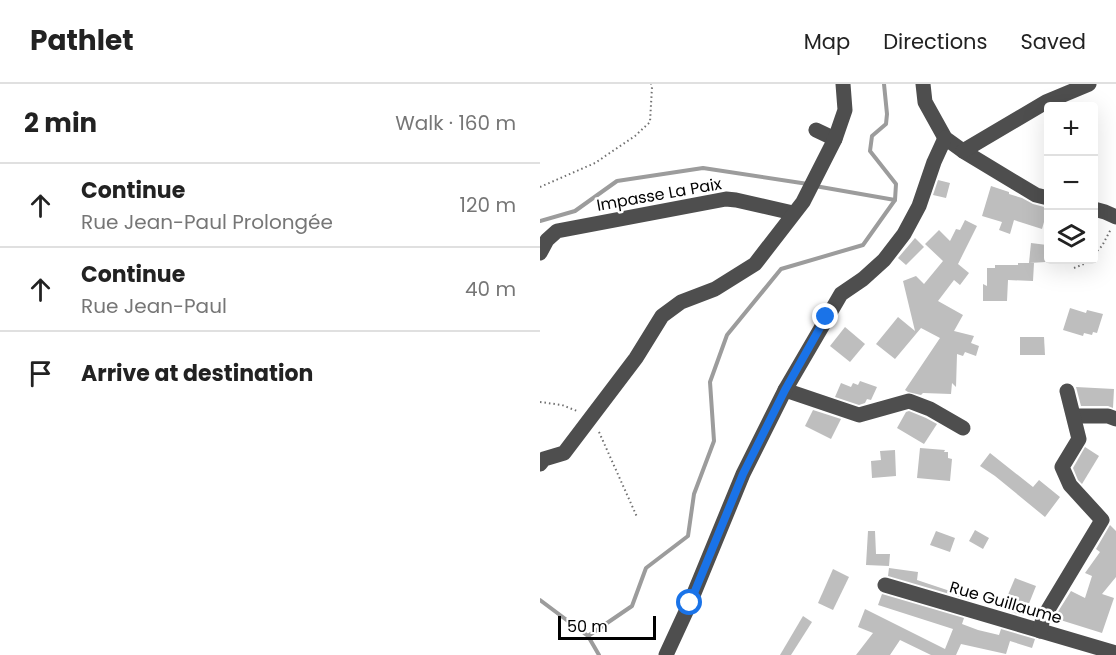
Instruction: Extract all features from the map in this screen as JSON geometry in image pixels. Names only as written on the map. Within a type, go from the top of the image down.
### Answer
[{"type":"street","points":[[540,464],[544,459],[564,453],[636,358],[662,316],[681,302],[715,289],[755,264],[793,213],[804,202],[835,139],[845,110],[843,84]]},
{"type":"street","points":[[923,84],[925,102],[945,138],[963,152],[1036,195],[1044,197]]},
{"type":"street","points":[[963,152],[1046,102],[1089,84]]},
{"type":"street","points":[[816,130],[835,139]]},
{"type":"street","points":[[666,655],[743,474],[785,390],[841,294],[863,279],[884,260],[904,234],[919,207],[934,162],[945,138]]},
{"type":"street","name":"Impasse La Paix","points":[[540,253],[547,240],[557,231],[726,199],[793,213]]},
{"type":"street","points":[[1098,210],[1116,220]]},
{"type":"street","points":[[785,390],[859,415],[909,402],[930,409],[963,428]]},
{"type":"street","points":[[1040,631],[1043,618],[1102,520],[1070,485],[1062,467],[1079,439],[1067,391]]},
{"type":"street","points":[[1074,416],[1108,416],[1116,419]]},
{"type":"street","name":"Rue Guillaume","points":[[885,585],[1116,654]]},
{"type":"path","points":[[540,187],[595,163],[635,136],[650,122],[651,84]]},
{"type":"path","points":[[1098,250],[1116,220]]},
{"type":"path","points":[[1074,268],[1084,264]]},
{"type":"path","points":[[540,402],[562,405],[591,417],[637,517]]},
{"type":"building","points":[[938,180],[950,183],[946,198],[933,195]]},
{"type":"building","points":[[991,186],[1044,207],[1042,229],[1014,220],[1010,234],[999,230],[1002,222],[982,216]]},
{"type":"building","points":[[965,220],[977,226],[958,264],[969,273],[960,285],[954,280],[938,301],[963,315],[954,331],[974,336],[971,343],[979,346],[976,356],[965,352],[963,356],[957,354],[956,387],[952,383],[951,394],[923,393],[921,395],[908,392],[905,390],[940,338],[921,328],[895,359],[876,344],[898,317],[915,331],[903,281],[916,276],[924,284],[943,261],[925,244],[939,230],[950,241],[956,229],[960,230]]},
{"type":"building","points":[[915,238],[924,247],[906,265],[898,258]]},
{"type":"building","points":[[1031,243],[1044,245],[1044,262],[1029,263]]},
{"type":"building","points":[[1018,263],[1034,263],[1033,281],[1008,280],[1007,301],[983,301],[983,284],[987,286],[987,268],[995,268],[995,265],[1018,265]]},
{"type":"building","points":[[1070,308],[1086,313],[1087,310],[1103,314],[1097,333],[1093,332],[1092,335],[1084,333],[1083,336],[1063,330]]},
{"type":"building","points":[[845,327],[865,344],[850,362],[830,346]]},
{"type":"building","points":[[1020,337],[1044,337],[1045,355],[1020,355]]},
{"type":"building","points":[[860,381],[877,387],[871,400],[867,399],[865,403],[859,405],[835,397],[841,383],[851,387],[853,383],[858,385]]},
{"type":"building","points":[[1076,387],[1114,389],[1113,408],[1081,406]]},
{"type":"building","points":[[813,410],[841,419],[831,439],[805,426]]},
{"type":"building","points":[[909,411],[937,424],[924,444],[897,428],[906,412]]},
{"type":"building","points":[[1085,447],[1099,456],[1082,484],[1073,468]]},
{"type":"building","points":[[920,448],[948,452],[948,458],[952,459],[950,481],[917,478]]},
{"type":"building","points":[[895,450],[896,476],[872,478],[871,461],[881,460],[880,451]]},
{"type":"building","points":[[990,453],[1033,487],[1039,480],[1060,497],[1045,517],[980,466]]},
{"type":"building","points":[[1110,525],[1116,531],[1116,577],[1102,594],[1114,598],[1102,633],[1054,618],[1071,591],[1085,598],[1092,576],[1085,573],[1100,552],[1096,549]]},
{"type":"building","points":[[975,530],[989,538],[983,549],[969,541]]},
{"type":"building","points":[[868,531],[875,531],[876,554],[890,554],[889,566],[866,565]]},
{"type":"building","points":[[936,531],[955,538],[950,552],[930,545]]},
{"type":"building","points":[[889,568],[918,572],[917,580],[971,598],[970,600],[888,576]]},
{"type":"building","points":[[833,569],[849,577],[833,610],[818,603]]},
{"type":"building","points":[[1015,578],[1036,586],[1024,616],[1002,609]]},
{"type":"building","points":[[882,594],[964,618],[962,624],[978,630],[999,635],[1001,629],[1035,639],[1032,648],[1010,641],[1006,654],[961,644],[956,655],[931,655],[900,640],[890,655],[856,655],[873,633],[858,627],[865,609],[945,649],[953,629],[878,605]]},
{"type":"building","points":[[803,616],[812,622],[791,655],[780,655]]},
{"type":"waterway","points":[[588,636],[632,606],[646,568],[688,536],[694,494],[714,441],[710,382],[727,335],[781,269],[863,245],[895,200],[896,184],[870,151],[872,136],[886,124],[884,84]]},
{"type":"waterway","points":[[540,221],[575,211],[617,181],[703,168],[808,184]]},
{"type":"waterway","points":[[815,186],[895,200]]},
{"type":"waterway","points":[[540,600],[588,636],[599,655]]},
{"type":"route","points":[[690,603],[743,474],[785,390],[826,317]]}]
